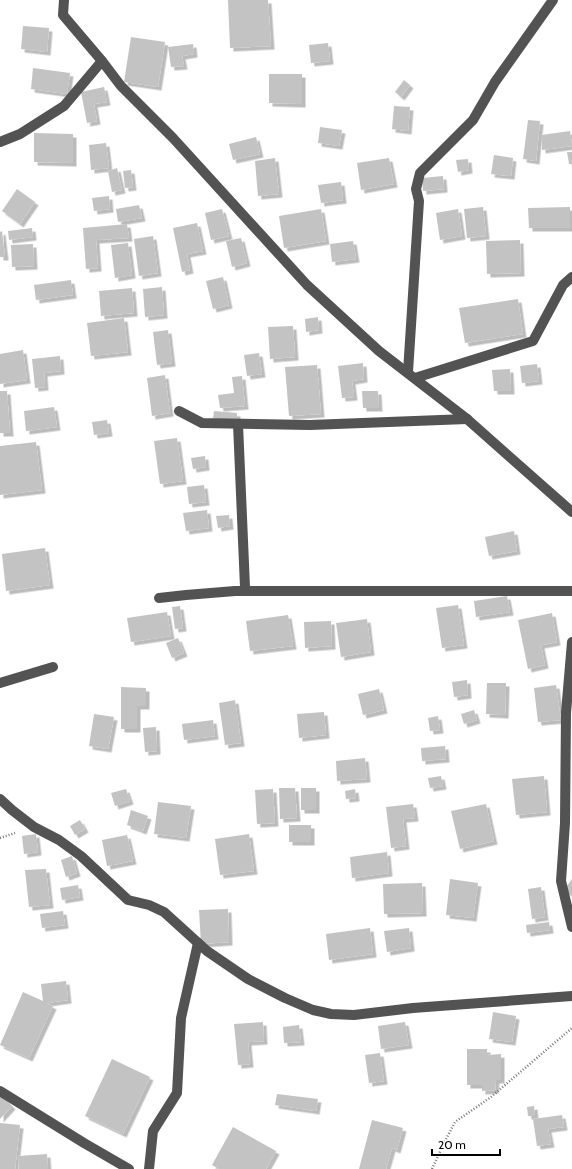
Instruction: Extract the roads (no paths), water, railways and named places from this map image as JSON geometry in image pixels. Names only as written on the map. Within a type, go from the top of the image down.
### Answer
[{"type":"street","points":[[64,0],[63,15],[121,86],[173,138],[307,285],[379,350],[467,419],[572,512]]},
{"type":"street","points":[[411,375],[419,201],[416,189],[420,173],[474,120],[495,82],[552,0]]},
{"type":"street","points":[[0,142],[20,134],[64,106],[102,61]]},
{"type":"street","points":[[411,375],[533,342],[563,285],[572,277]]},
{"type":"street","points":[[179,411],[202,423],[238,424],[310,425],[467,419]]},
{"type":"street","points":[[238,424],[245,587],[243,591]]},
{"type":"street","points":[[159,598],[243,591],[572,591]]},
{"type":"street","points":[[572,642],[566,714],[565,823],[561,881],[572,927]]},
{"type":"street","points":[[0,683],[53,667]]},
{"type":"street","points":[[0,799],[34,827],[59,840],[81,856],[128,900],[149,905],[164,912],[207,951],[248,979],[285,998],[313,1010],[331,1014],[354,1015],[413,1008],[572,996]]},
{"type":"street","points":[[149,1169],[153,1131],[177,1093],[181,1018],[198,943]]},
{"type":"street","points":[[0,1091],[129,1169]]}]
